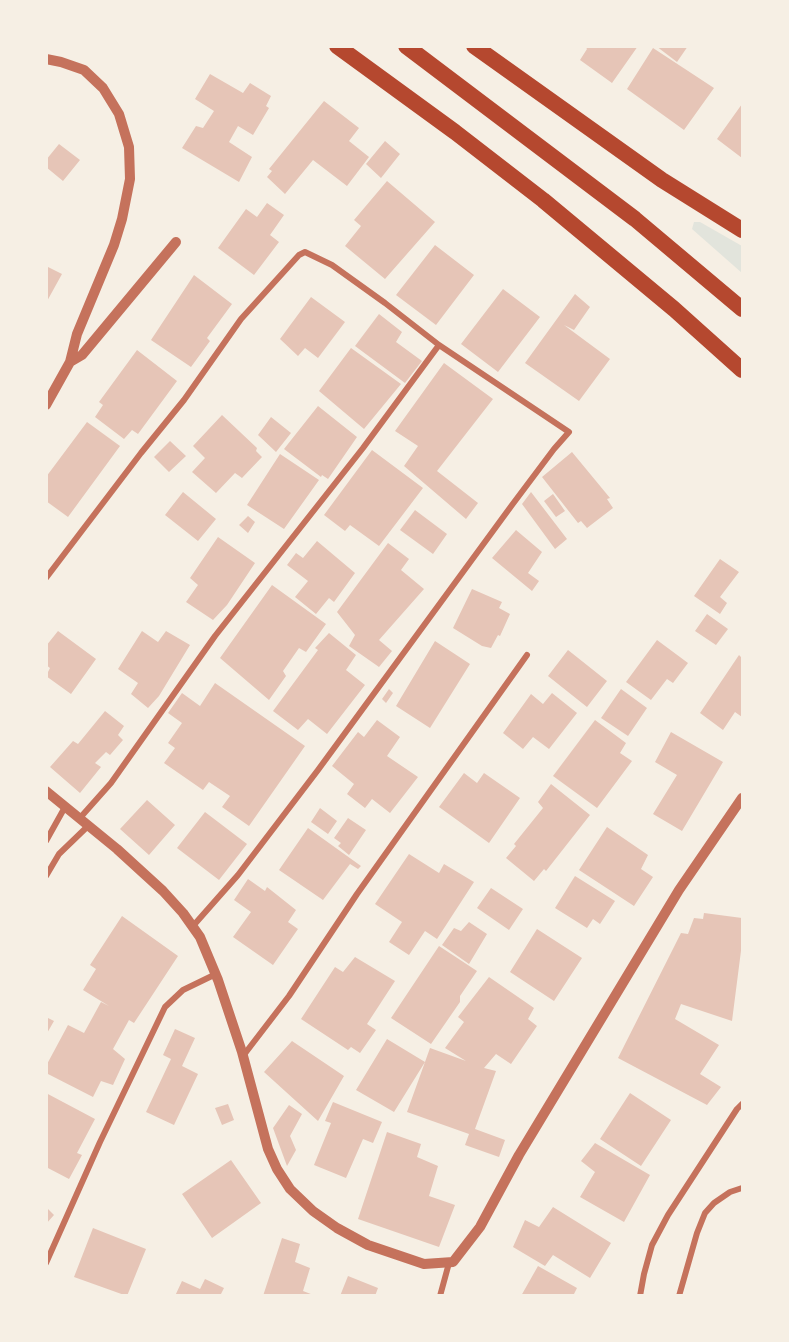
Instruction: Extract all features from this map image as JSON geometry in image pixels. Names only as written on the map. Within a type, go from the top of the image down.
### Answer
[{"type":"highway","points":[[337,46],[543,200],[674,309],[742,370]]},
{"type":"highway","points":[[406,46],[635,219],[742,309]]},
{"type":"highway","points":[[474,46],[662,180],[742,230]]},
{"type":"street","points":[[46,59],[84,70],[103,88],[119,114],[129,147],[130,179],[114,245],[77,334],[70,362],[46,405]]},
{"type":"street","points":[[70,362],[82,355],[176,242]]},
{"type":"street","points":[[46,578],[184,400],[241,319],[299,255],[305,252],[332,265],[439,345],[569,432],[547,458],[238,875],[193,926]]},
{"type":"street","points":[[46,876],[59,854],[215,636],[363,448],[439,345]]},
{"type":"street","points":[[243,1056],[290,996],[357,894],[527,655]]},
{"type":"street","points":[[46,791],[117,849],[163,891],[193,926],[207,950],[216,974],[243,1056],[268,1149],[280,1174],[299,1198],[337,1228],[368,1245],[424,1264],[453,1262],[480,1227],[519,1155],[680,890],[742,798]]},
{"type":"street","points":[[46,841],[65,807]]},
{"type":"street","points":[[46,1263],[100,1142],[165,1007],[183,990],[216,974]]},
{"type":"street","points":[[640,1296],[652,1245],[668,1215],[736,1109],[742,1104]]},
{"type":"street","points":[[679,1296],[705,1213],[714,1203],[730,1192],[742,1188]]},
{"type":"street","points":[[440,1296],[449,1263]]},
{"type":"shaded area","points":[[694,222],[700,222],[742,246],[742,273],[692,229]]},
{"type":"building","points":[[585,46],[638,46],[612,83],[580,60],[587,49]]},
{"type":"building","points":[[656,46],[688,46],[677,62]]},
{"type":"building","points":[[653,48],[714,88],[684,130],[627,89]]},
{"type":"building","points":[[210,74],[243,93],[250,83],[271,96],[266,106],[269,108],[253,135],[238,126],[229,142],[252,157],[239,182],[182,148],[196,126],[203,128],[214,111],[195,99]]},
{"type":"building","points":[[324,101],[359,128],[349,141],[369,157],[347,186],[313,160],[285,194],[267,177],[272,171],[269,169]]},
{"type":"building","points":[[742,104],[742,158],[717,139]]},
{"type":"building","points":[[385,141],[400,154],[381,178],[366,164]]},
{"type":"building","points":[[59,144],[80,160],[63,181],[46,167],[46,160]]},
{"type":"building","points":[[387,181],[435,222],[385,279],[345,246],[361,226],[354,220]]},
{"type":"building","points":[[267,203],[284,215],[270,235],[279,242],[254,275],[218,248],[246,209],[257,217]]},
{"type":"building","points":[[435,245],[474,275],[436,325],[396,295]]},
{"type":"building","points":[[46,266],[62,274],[46,303]]},
{"type":"building","points":[[194,275],[232,304],[207,338],[210,341],[191,367],[151,340]]},
{"type":"building","points":[[503,289],[540,317],[498,372],[461,344]]},
{"type":"building","points":[[575,294],[590,307],[574,330],[564,325],[610,359],[579,401],[525,363]]},
{"type":"building","points":[[311,297],[345,322],[318,358],[305,348],[298,356],[280,339]]},
{"type":"building","points":[[379,314],[402,332],[396,342],[422,361],[405,383],[355,346]]},
{"type":"building","points":[[351,348],[401,384],[364,429],[319,391]]},
{"type":"building","points":[[137,350],[177,381],[138,434],[132,430],[124,439],[95,417],[103,405],[99,402]]},
{"type":"building","points":[[444,363],[493,399],[437,471],[478,503],[466,519],[404,466],[418,446],[395,431]]},
{"type":"building","points":[[318,406],[357,437],[328,479],[322,475],[321,477],[284,449]]},
{"type":"building","points":[[222,415],[257,448],[256,451],[262,457],[242,478],[235,473],[216,493],[192,472],[205,458],[193,446]]},
{"type":"building","points":[[271,417],[291,433],[276,452],[258,435]]},
{"type":"building","points":[[87,422],[120,446],[68,517],[46,501],[46,477]]},
{"type":"building","points":[[170,441],[186,456],[169,472],[154,457]]},
{"type":"building","points":[[372,450],[423,488],[379,546],[350,525],[345,531],[324,515]]},
{"type":"building","points":[[572,452],[610,498],[607,499],[613,508],[587,528],[581,521],[578,523],[542,477]]},
{"type":"building","points":[[280,454],[319,480],[284,529],[247,505]]},
{"type":"building","points":[[183,492],[216,519],[198,541],[165,515]]},
{"type":"building","points":[[531,492],[567,539],[555,549],[522,504]]},
{"type":"building","points":[[553,494],[565,511],[556,517],[544,501]]},
{"type":"building","points":[[415,510],[447,534],[433,554],[400,530]]},
{"type":"building","points":[[248,516],[255,522],[248,533],[239,525]]},
{"type":"building","points":[[516,530],[542,552],[528,573],[539,581],[532,591],[492,558]]},
{"type":"building","points":[[218,537],[255,563],[227,605],[213,620],[186,602],[198,585],[190,578]]},
{"type":"building","points":[[317,541],[355,573],[334,602],[329,598],[316,614],[295,597],[308,581],[287,565],[296,553],[303,558]]},
{"type":"building","points":[[388,543],[409,559],[401,570],[424,589],[379,640],[392,651],[379,667],[349,646],[355,635],[337,612]]},
{"type":"building","points":[[720,559],[739,572],[720,597],[727,603],[720,614],[694,596]]},
{"type":"building","points":[[272,585],[326,624],[306,652],[299,648],[283,671],[286,676],[269,700],[220,658]]},
{"type":"building","points":[[472,589],[502,602],[499,608],[510,614],[500,636],[498,635],[491,648],[482,646],[453,628]]},
{"type":"building","points":[[707,614],[728,629],[716,645],[695,631]]},
{"type":"building","points":[[58,631],[96,659],[71,694],[46,676],[50,668],[46,665],[46,646]]},
{"type":"building","points":[[142,631],[158,642],[166,631],[190,645],[159,696],[148,708],[131,694],[138,683],[118,669]]},
{"type":"building","points":[[329,633],[356,655],[346,670],[365,685],[327,734],[308,719],[298,730],[273,711],[318,650],[315,648]]},
{"type":"building","points":[[657,640],[688,663],[673,683],[667,679],[651,700],[626,682]]},
{"type":"building","points":[[435,641],[470,664],[430,728],[396,706]]},
{"type":"building","points":[[568,650],[607,681],[587,707],[548,676]]},
{"type":"building","points":[[739,655],[742,658],[742,717],[735,712],[723,730],[700,713]]},
{"type":"building","points":[[215,683],[305,746],[249,826],[222,807],[230,796],[209,782],[203,790],[164,763],[175,748],[168,743],[182,723],[168,713],[182,693],[200,706]]},
{"type":"building","points":[[389,689],[393,693],[386,703],[382,699]]},
{"type":"building","points":[[621,689],[647,708],[628,736],[601,718]]},
{"type":"building","points":[[552,693],[577,713],[549,749],[533,737],[523,749],[503,733],[531,694],[543,704]]},
{"type":"building","points":[[105,711],[124,726],[118,735],[123,740],[110,755],[106,752],[95,763],[101,767],[80,793],[50,767],[73,741],[78,744]]},
{"type":"building","points":[[377,720],[400,737],[387,756],[418,777],[390,813],[372,799],[365,808],[347,794],[354,784],[332,766],[358,732],[364,737]]},
{"type":"building","points":[[595,720],[626,743],[620,753],[632,761],[597,808],[553,776]]},
{"type":"building","points":[[671,732],[723,762],[682,831],[653,814],[677,775],[655,762]]},
{"type":"building","points":[[464,773],[477,783],[484,773],[520,798],[489,843],[439,807]]},
{"type":"building","points":[[551,784],[590,815],[546,871],[544,869],[534,881],[506,858],[516,846],[514,844],[543,808],[538,802]]},
{"type":"building","points":[[147,800],[175,825],[149,855],[120,829]]},
{"type":"building","points":[[320,808],[337,821],[328,834],[311,822]]},
{"type":"building","points":[[205,812],[247,844],[219,880],[177,848]]},
{"type":"building","points":[[348,818],[366,830],[349,855],[338,846],[341,843],[334,838]]},
{"type":"building","points":[[607,827],[648,855],[641,869],[653,877],[634,906],[579,870]]},
{"type":"building","points":[[308,828],[361,866],[358,869],[350,864],[323,900],[279,870]]},
{"type":"building","points":[[409,854],[439,873],[444,864],[474,882],[437,939],[425,931],[409,955],[389,942],[402,922],[375,904]]},
{"type":"building","points":[[575,876],[615,901],[600,924],[593,919],[587,928],[555,908]]},
{"type":"building","points":[[248,879],[265,891],[267,887],[296,910],[288,922],[298,929],[273,965],[233,937],[251,912],[234,900]]},
{"type":"building","points":[[491,888],[523,909],[509,930],[477,908]]},
{"type":"building","points":[[704,913],[742,918],[742,943],[732,1021],[681,1004],[675,1019],[719,1045],[700,1074],[721,1087],[707,1105],[618,1058],[681,933],[688,934],[694,918],[703,919]]},
{"type":"building","points":[[122,916],[178,956],[134,1023],[129,1020],[113,1049],[125,1059],[113,1085],[101,1081],[93,1097],[46,1073],[46,1066],[68,1025],[84,1033],[101,1002],[109,1006],[83,990],[96,969],[90,965]]},
{"type":"building","points":[[469,922],[487,934],[469,964],[442,945],[454,928],[461,931]]},
{"type":"building","points":[[537,929],[582,958],[554,1001],[510,972]]},
{"type":"building","points":[[439,946],[477,971],[460,996],[460,1002],[431,1044],[391,1018]]},
{"type":"building","points":[[355,957],[395,981],[367,1024],[376,1030],[360,1053],[351,1047],[348,1050],[301,1019],[335,967],[343,972]]},
{"type":"building","points":[[489,977],[534,1008],[528,1019],[537,1026],[511,1064],[496,1054],[484,1068],[496,1071],[475,1129],[505,1140],[499,1157],[465,1145],[469,1134],[407,1112],[430,1048],[466,1061],[445,1048],[464,1022],[458,1017]]},
{"type":"building","points":[[46,1017],[54,1021],[46,1035]]},
{"type":"building","points":[[175,1029],[195,1038],[182,1066],[198,1074],[174,1125],[146,1112],[171,1059],[163,1055]]},
{"type":"building","points":[[387,1039],[425,1062],[394,1112],[356,1090]]},
{"type":"building","points":[[292,1041],[344,1076],[318,1121],[264,1072]]},
{"type":"building","points":[[46,1093],[95,1119],[77,1153],[82,1155],[69,1179],[46,1167]]},
{"type":"building","points":[[630,1093],[671,1120],[641,1166],[600,1139]]},
{"type":"building","points":[[333,1102],[382,1122],[373,1143],[363,1139],[346,1178],[314,1165],[331,1123],[325,1121]]},
{"type":"building","points":[[228,1104],[234,1120],[222,1125],[215,1108]]},
{"type":"building","points":[[289,1105],[302,1114],[290,1136],[296,1150],[287,1166],[273,1128]]},
{"type":"building","points":[[387,1132],[421,1144],[417,1157],[438,1166],[429,1196],[455,1205],[439,1247],[358,1219]]},
{"type":"building","points":[[595,1143],[650,1175],[624,1222],[580,1197],[595,1172],[581,1161]]},
{"type":"building","points":[[231,1160],[261,1203],[212,1238],[182,1194]]},
{"type":"building","points":[[46,1207],[54,1215],[46,1224]]},
{"type":"building","points":[[553,1207],[611,1243],[590,1278],[553,1255],[545,1266],[513,1247],[525,1220],[539,1227]]},
{"type":"building","points":[[93,1228],[146,1249],[127,1296],[74,1277]]},
{"type":"building","points":[[282,1238],[300,1244],[295,1262],[310,1268],[303,1291],[316,1296],[263,1296]]},
{"type":"building","points":[[538,1266],[577,1288],[573,1296],[521,1296]]},
{"type":"building","points":[[348,1276],[378,1288],[375,1296],[340,1296]]},
{"type":"building","points":[[205,1279],[224,1288],[220,1296],[175,1296],[182,1281],[200,1289]]}]
